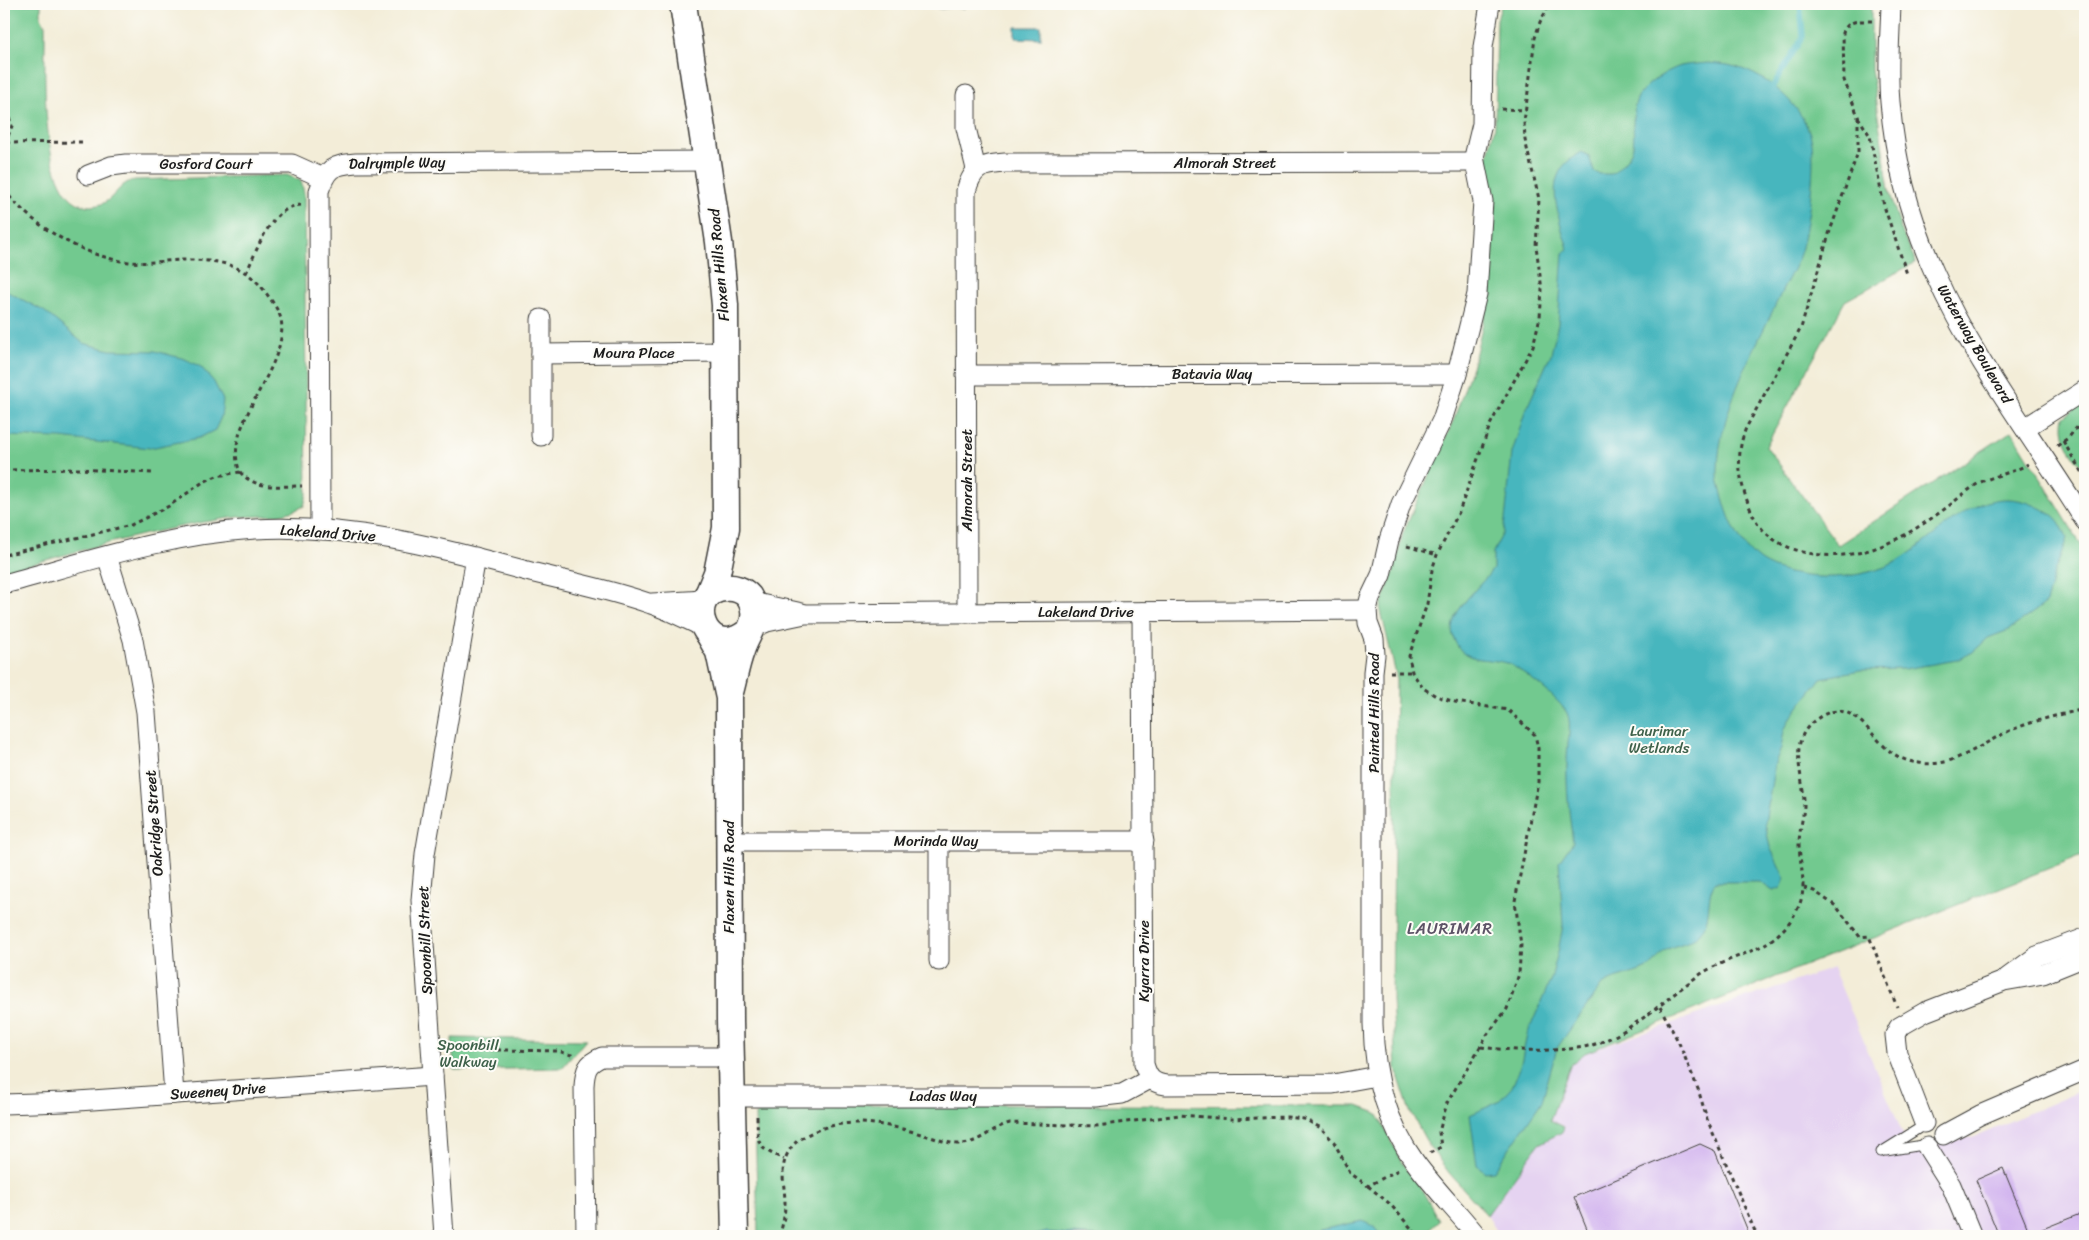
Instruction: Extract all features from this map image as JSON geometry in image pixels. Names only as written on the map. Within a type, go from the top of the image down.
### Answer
[{"type":"street","name":"Flaxen Hills Road","points":[[683,4],[719,242],[726,352],[726,528],[717,573],[706,597]]},
{"type":"street","points":[[1367,610],[1381,575],[1389,540],[1401,504],[1442,420],[1458,374],[1473,316],[1480,269],[1483,201],[1474,162],[1481,136],[1483,47],[1490,4]]},
{"type":"street","name":"Waterway Boulevard","points":[[1891,12],[1888,67],[1896,143],[1902,177],[1923,243],[1952,308],[2025,428],[2085,520]]},
{"type":"street","points":[[966,95],[966,128],[976,169]]},
{"type":"street","name":"Dalrymple Way","points":[[323,178],[329,169],[338,164],[356,162],[708,161]]},
{"type":"street","name":"Almorah Street","points":[[968,613],[966,191],[969,180],[976,169],[988,164],[1005,163],[1474,162]]},
{"type":"street","name":"Gosford Court","points":[[88,175],[111,166],[126,164],[292,164],[323,178]]},
{"type":"street","points":[[320,529],[319,190],[323,178]]},
{"type":"street","points":[[541,319],[541,436]]},
{"type":"street","name":"Moura Place","points":[[542,354],[726,352]]},
{"type":"street","name":"Batavia Way","points":[[966,375],[1458,374]]},
{"type":"street","points":[[2025,428],[2085,390]]},
{"type":"street","name":"Flaxen Hills Road","points":[[726,528],[736,573],[749,598]]},
{"type":"street","name":"Lakeland Drive","points":[[4,584],[107,556],[211,534],[254,529],[320,529],[383,536],[476,557],[651,604],[706,630]]},
{"type":"street","name":"Oakridge Street","points":[[107,556],[133,640],[146,712],[174,1094]]},
{"type":"street","name":"Spoonbill Street","points":[[444,1236],[420,900],[424,854],[476,557]]},
{"type":"street","points":[[731,587],[749,598],[754,611],[749,631],[732,641],[724,641],[706,630],[700,618],[706,597],[715,590],[731,587]]},
{"type":"street","name":"Lakeland Drive","points":[[651,604],[706,597]]},
{"type":"street","name":"Lakeland Drive","points":[[749,598],[805,614]]},
{"type":"street","name":"Lakeland Drive","points":[[749,631],[768,622],[805,614],[1367,610]]},
{"type":"street","name":"Painted Hills Road","points":[[1367,610],[1375,655],[1373,672],[1373,1024],[1377,1076],[1389,1113],[1403,1144],[1477,1236]]},
{"type":"street","name":"Kyarra Drive","points":[[1142,612],[1144,1064],[1150,1079]]},
{"type":"street","name":"Flaxen Hills Road","points":[[706,630],[719,652],[729,698],[728,841],[731,1057],[745,1097],[735,1236]]},
{"type":"street","name":"Flaxen Hills Road","points":[[729,698],[749,631]]},
{"type":"street","name":"Morinda Way","points":[[728,841],[1144,840]]},
{"type":"street","points":[[939,841],[939,961]]},
{"type":"street","points":[[2004,981],[2037,956],[2085,938]]},
{"type":"street","points":[[1972,1236],[1894,1042],[1895,1035],[1906,1022],[2004,981],[2043,974],[2085,957]]},
{"type":"street","points":[[586,1236],[584,1086],[585,1070],[592,1061],[602,1057],[731,1057]]},
{"type":"street","points":[[1930,1134],[1980,1115],[2085,1070]]},
{"type":"street","name":"Sweeney Drive","points":[[4,1104],[64,1102],[433,1076]]},
{"type":"street","points":[[1150,1079],[1156,1084],[1166,1086],[1333,1084],[1377,1076]]},
{"type":"street","name":"Ladas Way","points":[[745,1097],[1095,1097],[1122,1094],[1150,1079]]},
{"type":"path","points":[[1368,1186],[1441,1147],[1439,1132],[1447,1103],[1507,1009],[1519,974],[1521,946],[1515,901],[1538,782],[1538,748],[1535,735],[1508,710],[1455,702],[1436,696],[1423,688],[1412,672],[1409,656],[1427,604],[1437,556],[1459,512],[1490,425],[1507,397],[1533,346],[1540,317],[1542,290],[1536,246],[1539,199],[1525,140],[1524,122],[1535,38],[1540,22],[1550,4]]},
{"type":"path","points":[[1891,12],[1852,22],[1846,26],[1843,32],[1844,80],[1858,116],[1870,136],[1884,206],[1907,274]]},
{"type":"path","points":[[4,102],[12,126],[5,145],[82,142]]},
{"type":"path","points":[[1483,109],[1526,110]]},
{"type":"path","points":[[1858,116],[1858,152],[1829,234],[1801,328],[1746,428],[1740,443],[1741,480],[1754,517],[1767,535],[1795,550],[1816,555],[1847,556],[1864,553],[1920,527],[1978,484],[2022,468],[2044,456],[2063,441],[2085,418]]},
{"type":"path","points":[[4,190],[19,207],[49,229],[101,256],[131,262],[218,262],[233,265],[260,284],[278,310],[282,327],[274,358],[238,440],[236,462],[240,472],[247,480],[256,484],[320,486]]},
{"type":"path","points":[[246,273],[277,214],[291,206],[319,204]]},
{"type":"path","points":[[2063,441],[2085,478]]},
{"type":"path","points":[[4,470],[79,469],[154,474]]},
{"type":"path","points":[[4,555],[131,524],[169,506],[203,482],[217,476],[240,472]]},
{"type":"path","points":[[1389,540],[1437,556]]},
{"type":"path","points":[[1481,1047],[1497,1050],[1588,1046],[1621,1032],[1660,1007],[1705,972],[1750,953],[1780,934],[1798,908],[1804,888],[1799,845],[1804,804],[1798,751],[1806,729],[1814,721],[1832,713],[1850,714],[1859,718],[1891,752],[1903,759],[1920,763],[1937,763],[1963,756],[2018,727],[2085,709]]},
{"type":"path","points":[[1804,888],[1814,891],[1836,906],[1860,936],[1869,936],[1900,1014],[1906,1022]]},
{"type":"path","points":[[1660,1007],[1683,1052],[1707,1119],[1757,1236]]},
{"type":"path","points":[[431,1051],[449,1049],[558,1052],[592,1061]]},
{"type":"path","points":[[745,1097],[758,1142],[764,1151],[784,1159]]},
{"type":"path","points":[[779,1236],[785,1202],[784,1159],[790,1147],[802,1137],[837,1123],[855,1122],[890,1127],[959,1144],[975,1141],[993,1133],[1002,1125],[1010,1123],[1072,1127],[1180,1115],[1248,1120],[1287,1117],[1304,1119],[1321,1128],[1334,1142],[1350,1173],[1390,1204],[1418,1236]]},
{"type":"shaded area","points":[[1833,968],[1910,1151],[1975,1136],[2085,1089],[2085,1236],[1500,1236],[1487,1215],[1539,1144],[1562,1132],[1564,1126],[1550,1120],[1571,1064],[1585,1053]]},
{"type":"green space","points":[[4,4],[41,4],[41,17],[45,25],[45,98],[52,158],[60,183],[73,200],[90,206],[98,205],[110,199],[123,185],[135,180],[287,175],[301,181],[304,193],[307,494],[304,506],[277,515],[230,518],[173,528],[116,541],[4,572]]},
{"type":"green space","name":"Laurimar Wetlands","points":[[1502,4],[1871,4],[1871,69],[1889,190],[1901,230],[1916,262],[1845,301],[1766,446],[1838,545],[2012,431],[2085,551],[2085,854],[1585,1053],[1571,1064],[1550,1120],[1564,1127],[1562,1132],[1539,1144],[1487,1215],[1450,1174],[1429,1146],[1409,1109],[1396,1069],[1392,999],[1396,675],[1380,607],[1393,573],[1403,533],[1454,419],[1474,361],[1490,293],[1495,200],[1486,162],[1495,126],[1497,19]]},
{"type":"green space","points":[[2085,401],[2085,473],[2068,446],[2063,425],[2064,417]]},
{"type":"green space","name":"Spoonbill Walkway","points":[[452,1038],[586,1040],[562,1068],[454,1070]]},
{"type":"green space","points":[[776,1104],[1358,1106],[1377,1113],[1402,1163],[1421,1188],[1439,1221],[1422,1236],[758,1236],[755,1115]]},
{"type":"water","points":[[936,4],[968,4],[963,9],[954,7],[940,9],[937,8]]},
{"type":"water","points":[[1015,27],[1041,27],[1041,39],[1015,38]]},
{"type":"water","points":[[1708,63],[1736,67],[1748,71],[1770,84],[1790,101],[1798,111],[1810,134],[1812,145],[1813,175],[1801,251],[1732,400],[1720,446],[1718,473],[1726,509],[1733,526],[1747,549],[1760,561],[1790,573],[1825,577],[1861,574],[1892,564],[1909,554],[1959,516],[1977,506],[1995,500],[2015,500],[2043,509],[2056,518],[2067,538],[2054,573],[2046,603],[2009,630],[1988,638],[1973,652],[1957,660],[1904,669],[1860,670],[1821,678],[1789,720],[1775,763],[1765,823],[1770,847],[1785,879],[1781,888],[1773,891],[1760,882],[1715,882],[1710,894],[1708,914],[1704,927],[1697,936],[1690,941],[1667,950],[1647,968],[1612,980],[1601,986],[1557,1048],[1542,1101],[1494,1171],[1485,1172],[1477,1165],[1470,1115],[1498,1102],[1512,1087],[1520,1068],[1527,1035],[1551,979],[1558,952],[1563,925],[1559,862],[1573,842],[1567,780],[1569,724],[1567,713],[1563,707],[1542,687],[1519,670],[1505,663],[1472,657],[1459,648],[1452,633],[1453,625],[1455,617],[1463,604],[1493,569],[1493,552],[1503,533],[1512,453],[1525,412],[1551,354],[1558,324],[1563,253],[1568,249],[1555,196],[1558,176],[1570,159],[1582,152],[1589,156],[1594,172],[1612,174],[1629,156],[1632,148],[1634,141],[1633,117],[1635,105],[1641,92],[1660,76],[1675,68],[1684,65]]},
{"type":"water","points":[[4,290],[44,311],[83,343],[110,350],[155,351],[185,359],[201,367],[214,382],[223,400],[221,417],[215,430],[199,438],[150,448],[60,438],[4,436]]},
{"type":"water","points":[[1362,1221],[1375,1227],[1382,1236],[1292,1236]]},
{"type":"water","points":[[1047,1232],[1095,1236],[1031,1236]]},
{"type":"building","points":[[1700,1144],[1715,1151],[1750,1236],[1590,1236],[1574,1197]]},
{"type":"building","points":[[2003,1168],[2030,1234],[2085,1212],[2085,1236],[1999,1236],[1976,1180]]},
{"type":"waterway","points":[[1773,86],[1803,36],[1800,4]]},
{"type":"district","name":"LAURIMAR","points":[[1450,928]]}]
